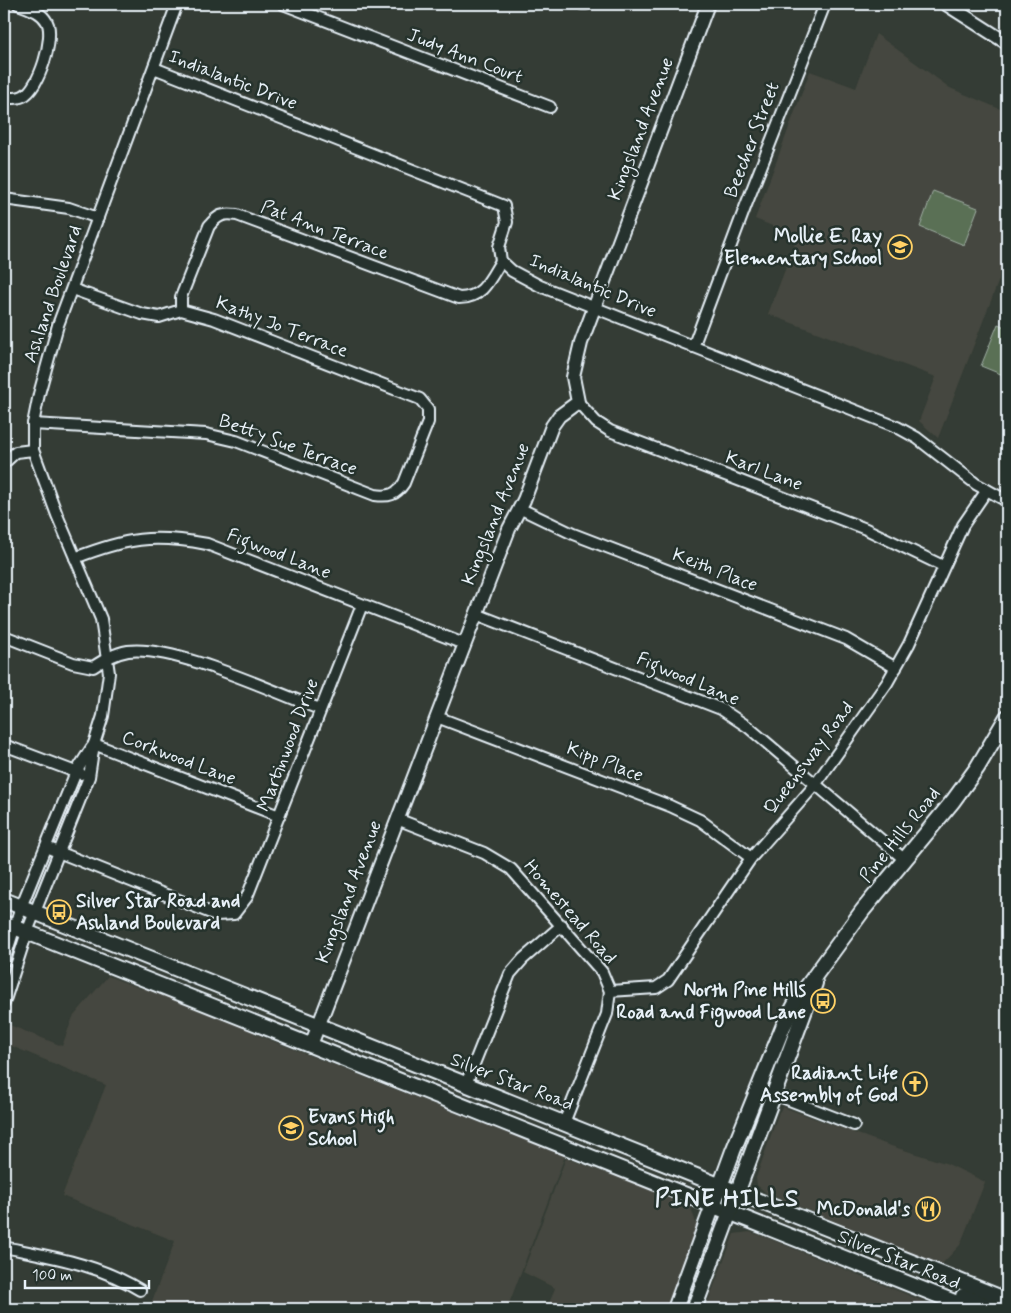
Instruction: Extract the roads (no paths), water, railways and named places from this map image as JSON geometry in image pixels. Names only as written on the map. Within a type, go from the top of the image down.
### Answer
[{"type":"main road","name":"Pine Hills Road","points":[[675,1309],[720,1184],[783,1027],[798,999],[852,923],[953,801],[1007,718]]},
{"type":"main road","name":"Silver Star Road","points":[[4,900],[661,1160],[1007,1300]]},
{"type":"main road","name":"Silver Star Road","points":[[9,925],[972,1309]]},
{"type":"main road","name":"Pine Hills Road","points":[[694,1309],[818,973]]},
{"type":"main road","points":[[527,1131],[535,1126],[549,1126],[661,1160]]},
{"type":"main road","points":[[883,1274],[932,1283],[996,1309]]},
{"type":"street","points":[[4,98],[24,96],[34,86],[49,44],[47,22],[39,12],[18,4]]},
{"type":"street","name":"Ashland Boulevard","points":[[4,1003],[35,913],[89,777],[94,744],[107,694],[108,657],[101,619],[75,558],[34,450],[33,424],[46,365],[72,289],[177,4]]},
{"type":"street","name":"Judy Ann Court","points":[[284,4],[550,107]]},
{"type":"street","name":"Kingsland Avenue","points":[[311,1045],[509,528],[552,426],[559,416],[578,402],[574,382],[574,368],[593,308],[708,4]]},
{"type":"street","name":"Beecher Street","points":[[693,347],[746,205],[826,4]]},
{"type":"street","points":[[946,4],[1007,43]]},
{"type":"street","name":"Indialantic Drive","points":[[154,68],[504,206],[508,222],[499,247],[501,261],[512,271],[540,286],[593,308],[897,427],[917,438],[987,490],[1007,500]]},
{"type":"street","points":[[4,199],[69,208],[98,218]]},
{"type":"street","name":"Pat Ann Terrace","points":[[180,310],[181,297],[209,226],[215,218],[224,213],[237,215],[459,298],[470,298],[485,288],[501,261]]},
{"type":"street","points":[[72,289],[142,314],[159,317],[180,310]]},
{"type":"street","name":"Kathy Jo Terrace","points":[[180,310],[214,319],[420,399],[428,409],[428,422],[416,455]]},
{"type":"street","name":"Karl Lane","points":[[578,402],[596,422],[610,431],[866,529],[943,566]]},
{"type":"street","name":"Betty Sue Terrace","points":[[33,424],[206,434],[236,441],[375,495],[388,497],[398,492],[416,455]]},
{"type":"street","points":[[4,463],[16,452],[34,450]]},
{"type":"street","name":"Queensway Road","points":[[610,991],[656,988],[664,984],[751,858],[815,785],[896,668],[910,644],[943,566],[963,525],[987,490]]},
{"type":"street","name":"Keith Place","points":[[519,508],[573,534],[846,639],[896,668]]},
{"type":"street","name":"Figwood Lane","points":[[75,558],[105,547],[149,538],[178,539],[206,544],[464,644]]},
{"type":"street","name":"Martinwood Drive","points":[[60,853],[216,914],[234,914],[247,897],[362,605]]},
{"type":"street","name":"Figwood Lane","points":[[476,614],[721,710],[748,728],[905,860]]},
{"type":"street","points":[[4,636],[73,663],[93,667],[108,657],[129,651],[163,654],[191,660],[320,709]]},
{"type":"street","name":"Kipp Place","points":[[437,717],[670,806],[700,820],[751,858]]},
{"type":"street","name":"Ashland Boulevard","points":[[4,961],[9,925],[21,907],[76,772],[94,744]]},
{"type":"street","name":"Corkwood Lane","points":[[94,744],[279,816]]},
{"type":"street","points":[[4,745],[89,777]]},
{"type":"street","name":"Homestead Road","points":[[397,819],[498,860],[523,881],[598,965],[610,991],[607,1014],[564,1123]]},
{"type":"street","points":[[46,847],[60,853]]},
{"type":"street","points":[[466,1084],[510,974],[523,959],[562,925]]},
{"type":"street","points":[[774,1094],[854,1125]]},
{"type":"street","points":[[4,1248],[90,1266],[118,1277],[140,1290]]},
{"type":"place","name":"Mollie E. Ray Elementary School","points":[[900,247]]},
{"type":"place","name":"Silver Star Road and Ashland Boulevard","points":[[59,912]]},
{"type":"place","name":"North Pine Hills Road and Figwood Lane","points":[[823,1001]]},
{"type":"place","name":"Radiant Life Assembly of God","points":[[915,1084]]},
{"type":"place","name":"Evans High School","points":[[291,1128]]},
{"type":"place","name":"McDonald's","points":[[928,1209]]},
{"type":"district","name":"PINE HILLS","points":[[727,1199]]}]
